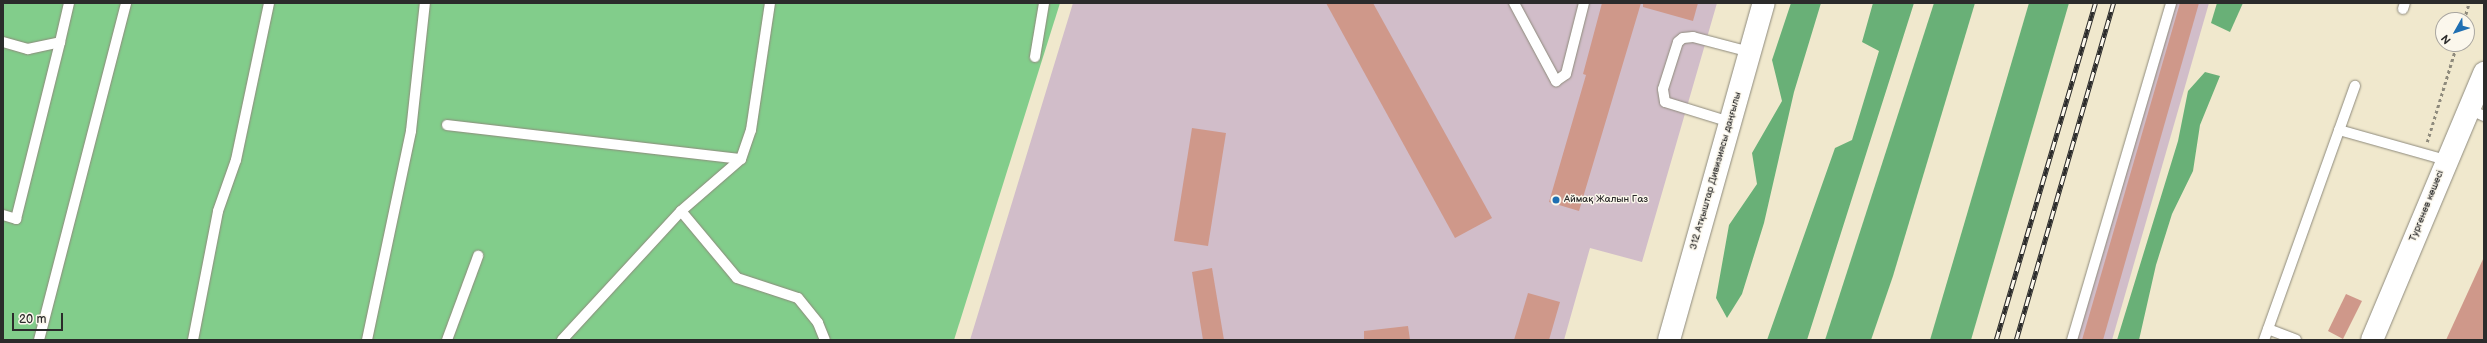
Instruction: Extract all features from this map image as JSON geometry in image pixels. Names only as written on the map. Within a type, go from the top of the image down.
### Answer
[{"type":"main road","name":"312 Атқыштар Дивизиясы даңғылы","points":[[1669,340],[1764,3]]},
{"type":"main road","name":"Тургенев көшесі","points":[[2372,340],[2446,160],[2476,112],[2484,73]]},
{"type":"lane","points":[[3,215],[16,219],[69,3]]},
{"type":"lane","points":[[39,340],[126,3]]},
{"type":"lane","points":[[193,340],[218,211],[236,160],[269,3]]},
{"type":"lane","points":[[367,340],[411,131],[425,3]]},
{"type":"lane","points":[[562,340],[681,211],[741,159],[751,130],[770,3]]},
{"type":"lane","points":[[1035,57],[1044,3]]},
{"type":"lane","points":[[1514,3],[1556,81],[1566,74],[1584,3]]},
{"type":"lane","points":[[2072,340],[2172,3]]},
{"type":"lane","points":[[1730,122],[1665,102],[1663,89],[1678,42],[1683,38],[1693,37],[1750,52]]},
{"type":"lane","points":[[3,42],[28,49],[60,42]]},
{"type":"lane","points":[[2264,340],[2355,86]]},
{"type":"lane","points":[[447,125],[741,159]]},
{"type":"lane","points":[[2339,130],[2446,160]]},
{"type":"lane","points":[[681,211],[737,278],[798,298],[818,322],[825,340]]},
{"type":"lane","points":[[447,340],[478,256]]},
{"type":"lane","points":[[2268,329],[2296,340]]},
{"type":"path","points":[[2423,154],[2455,52]]},
{"type":"shaded area","points":[[1073,3],[1717,3],[1642,262],[1590,248],[1564,340],[970,340]]},
{"type":"shaded area","points":[[2171,3],[2209,3],[2112,340],[2072,340]]},
{"type":"green space","points":[[3,3],[1060,3],[954,340],[3,340]]},
{"type":"green space","points":[[1791,3],[1821,3],[1794,92],[1764,223],[1742,294],[1727,318],[1716,298],[1729,225],[1757,184],[1752,153],[1782,101],[1772,60]]},
{"type":"green space","points":[[1873,3],[1914,3],[1807,340],[1767,340],[1835,148],[1852,140],[1879,51],[1862,42]]},
{"type":"green space","points":[[1934,3],[1975,3],[1893,276],[1871,340],[1825,340]]},
{"type":"green space","points":[[2029,3],[2069,3],[1971,340],[1930,340]]},
{"type":"green space","points":[[2217,3],[2243,3],[2230,32],[2211,23]]},
{"type":"green space","points":[[2205,72],[2220,76],[2200,125],[2193,171],[2172,214],[2156,265],[2139,340],[2117,340],[2178,141],[2188,91]]},
{"type":"building","points":[[1326,3],[1373,3],[1492,218],[1455,238]]},
{"type":"building","points":[[1602,3],[1641,3],[1579,211],[1549,202],[1586,75],[1583,74]]},
{"type":"building","points":[[1643,3],[1698,3],[1693,21],[1643,7]]},
{"type":"building","points":[[2180,3],[2199,3],[2103,340],[2082,340]]},
{"type":"building","points":[[1192,128],[1226,133],[1208,246],[1174,241]]},
{"type":"building","points":[[2484,257],[2484,340],[2446,340]]},
{"type":"building","points":[[1212,268],[1224,340],[1203,340],[1192,272]]},
{"type":"building","points":[[1528,293],[1560,302],[1549,340],[1514,340]]},
{"type":"building","points":[[2346,294],[2362,301],[2343,339],[2328,331]]},
{"type":"building","points":[[1408,326],[1410,340],[1364,340],[1364,331]]},
{"type":"railway","points":[[1996,340],[2095,3]]},
{"type":"railway","points":[[2016,340],[2113,3]]},
{"type":"place","name":"Аймақ Жалын Газ","points":[[1556,200]]}]
